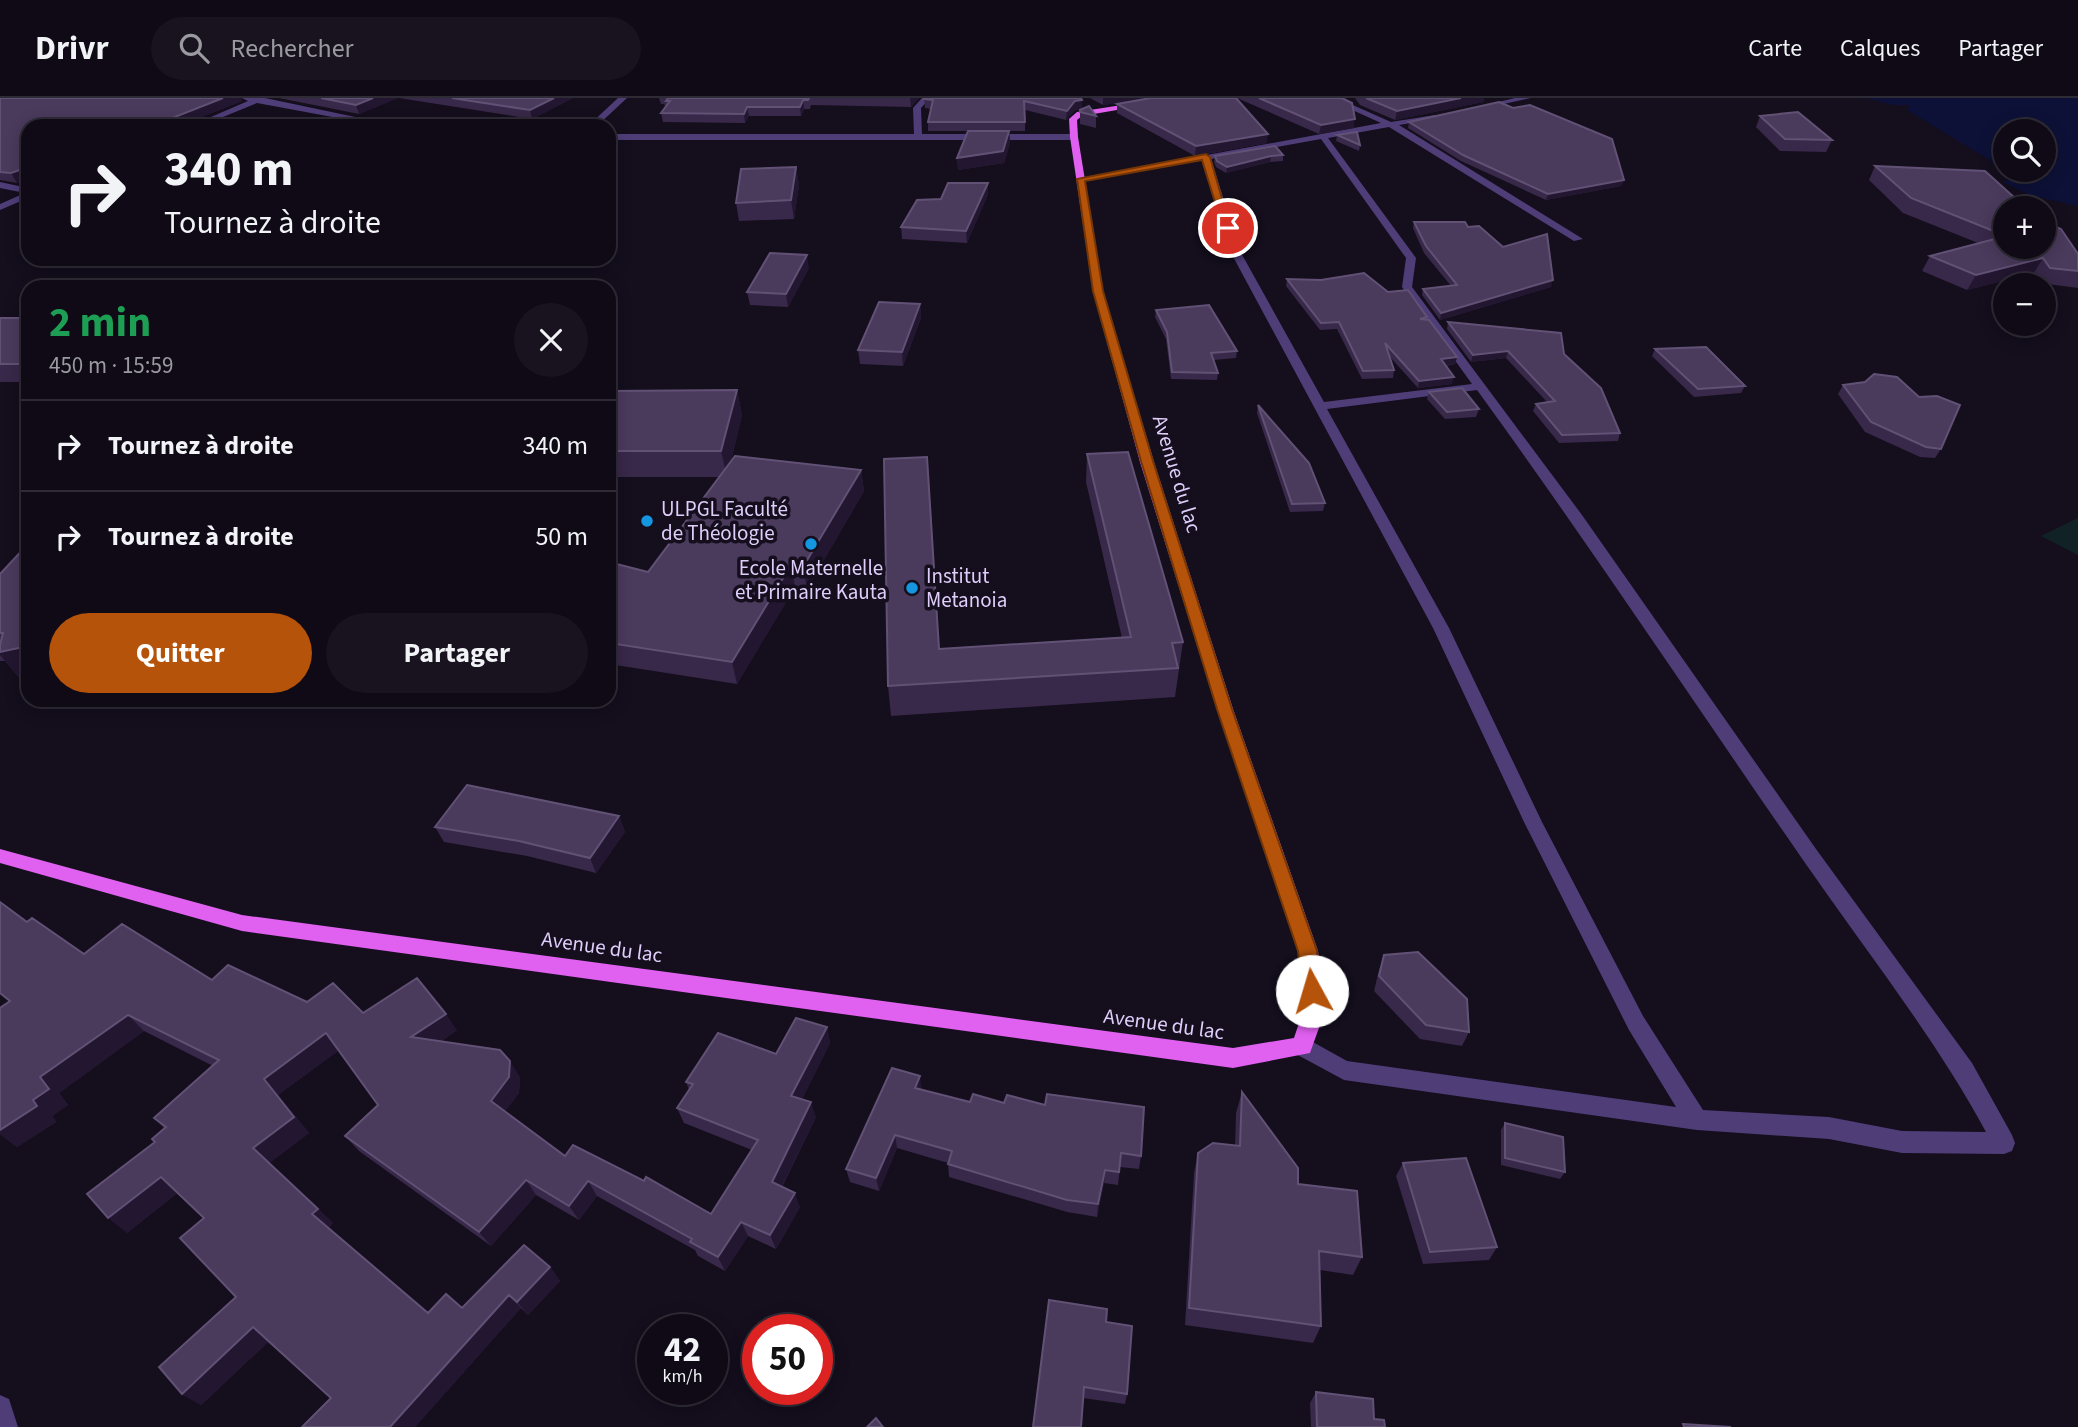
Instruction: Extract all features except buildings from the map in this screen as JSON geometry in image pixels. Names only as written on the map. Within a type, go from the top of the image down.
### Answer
[{"type":"main road","points":[[1074,137],[1073,119],[1080,114],[1183,98]]},
{"type":"main road","name":"Avenue du lac","points":[[0,856],[242,923],[1233,1058],[1302,1046],[1314,1011],[1308,951],[1225,709],[1147,461],[1098,291],[1074,137]]},
{"type":"street","points":[[246,98],[359,119]]},
{"type":"street","points":[[600,119],[624,98]]},
{"type":"street","points":[[918,137],[917,108],[926,98]]},
{"type":"street","points":[[1330,98],[1394,126],[1578,239]]},
{"type":"street","points":[[1469,109],[1527,98]]},
{"type":"street","points":[[211,119],[259,99]]},
{"type":"street","points":[[1081,179],[1394,126],[1444,115]]},
{"type":"street","points":[[616,136],[1074,137]]},
{"type":"street","points":[[1302,1046],[1344,1070],[1697,1120],[1829,1128],[1902,1142],[2004,1143],[1964,1069],[1808,854],[1577,518],[1407,286],[1411,258],[1324,138]]},
{"type":"street","points":[[1206,157],[1235,251],[1441,628],[1533,822],[1636,1023],[1697,1120]]},
{"type":"street","points":[[0,185],[21,191]]},
{"type":"street","points":[[0,207],[21,196]]},
{"type":"street","points":[[1319,406],[1482,386]]},
{"type":"street","points":[[0,1408],[5,1427]]},
{"type":"shaded area","points":[[1866,98],[2078,98],[2078,206],[2056,201],[2056,196],[2029,195],[2003,182],[2056,182],[2056,119],[1993,119],[1993,162],[1907,110],[1909,105],[1893,105]]},
{"type":"shaded area","points":[[2078,518],[2078,555],[2041,536]]},
{"type":"place","name":"ULPGL Faculté de Théologie","points":[[647,521]]},
{"type":"place","name":"Ecole Maternelle et Primaire Kauta","points":[[811,544]]},
{"type":"place","name":"Institut Metanoia","points":[[912,588]]},
{"type":"route","points":[[1228,228],[1206,157],[1081,179],[1098,291],[1147,461],[1225,709],[1308,951],[1312,991]]}]
